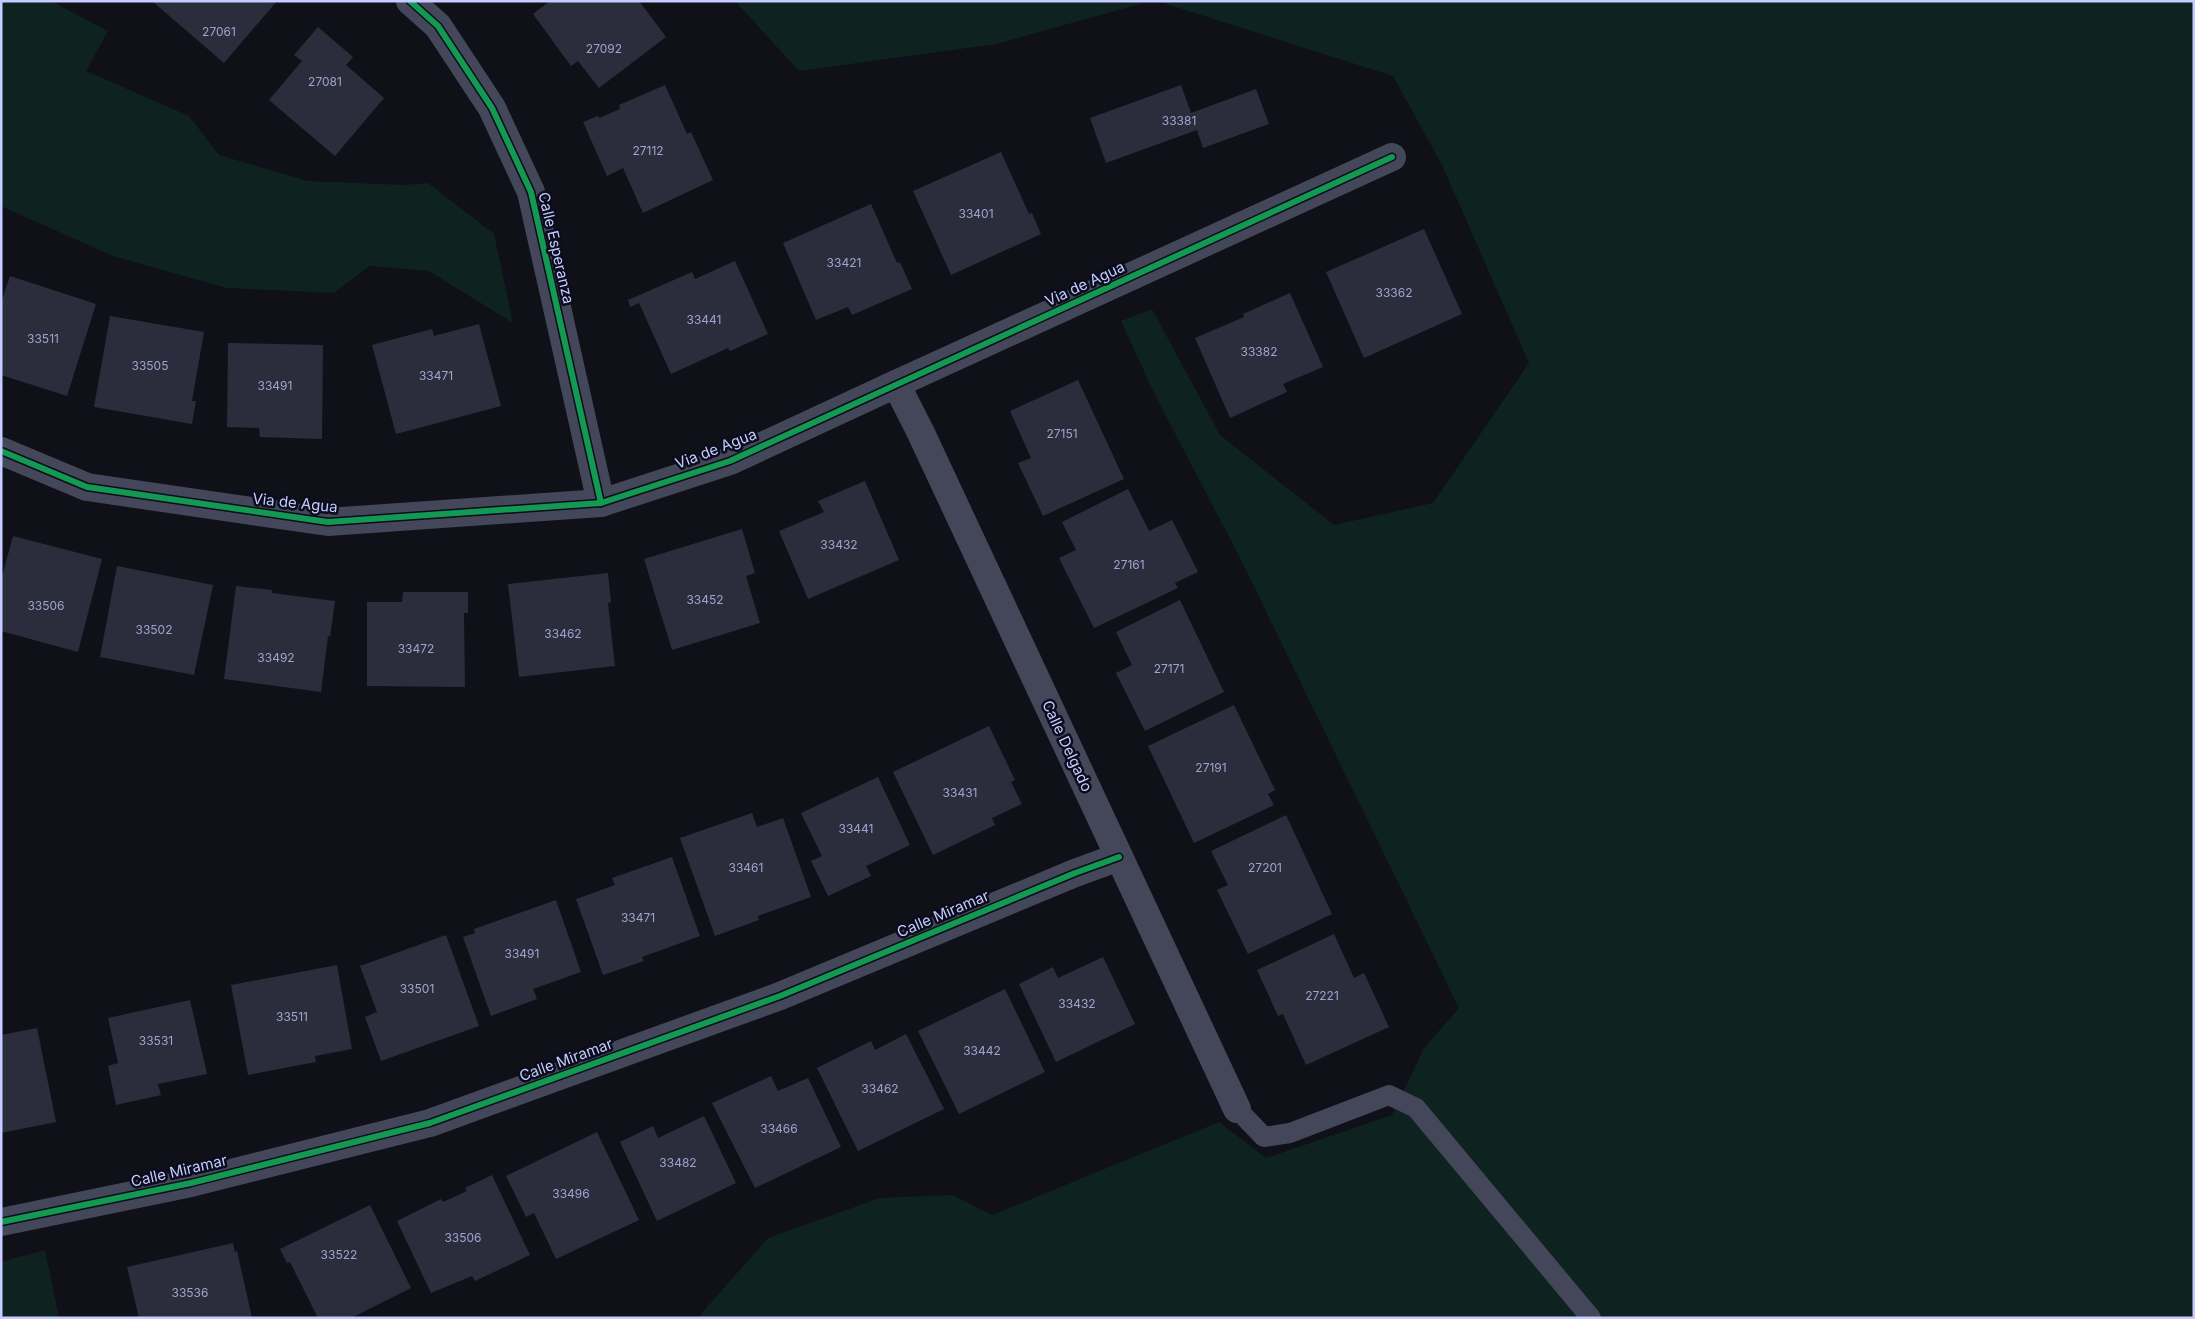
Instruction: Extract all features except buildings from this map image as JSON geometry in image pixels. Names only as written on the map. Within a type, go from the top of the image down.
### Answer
[{"type":"street","name":"Calle Esperanza","points":[[410,1],[438,26],[492,108],[531,192],[601,503]]},
{"type":"street","name":"Via de Agua","points":[[1,451],[87,488],[328,522],[601,503],[730,460],[1392,157]]},
{"type":"street","name":"Calle Delgado","points":[[896,384],[920,431],[1237,1109]]},
{"type":"street","name":"Calle Miramar","points":[[1,1222],[191,1182],[430,1123],[780,996],[1066,877],[1119,857]]},
{"type":"lane","points":[[1237,1109],[1264,1137],[1290,1133],[1389,1095],[1416,1108],[1591,1318]]},
{"type":"green space","points":[[1,1],[51,1],[108,31],[86,71],[189,116],[219,155],[308,181],[404,185],[428,183],[494,234],[513,323],[429,271],[369,266],[334,293],[227,288],[113,256],[1,206]]},
{"type":"green space","points":[[735,1],[1151,1],[996,44],[799,71]]},
{"type":"green space","points":[[1157,1],[2194,1],[2194,1318],[701,1318],[700,1315],[768,1238],[880,1198],[953,1195],[992,1215],[1219,1122],[1266,1158],[1392,1115],[1424,1048],[1459,1008],[1241,560],[1155,395],[1121,321],[1152,309],[1220,435],[1334,525],[1433,503],[1529,363],[1442,165],[1393,76]]},
{"type":"green space","points":[[45,1250],[59,1318],[1,1318],[1,1262]]},
{"type":"cycle path","points":[[410,1],[438,26],[492,108],[531,192],[601,503]]},
{"type":"cycle path","points":[[1,451],[87,487],[328,522],[601,503],[730,461],[1392,157]]},
{"type":"cycle path","points":[[1,1222],[191,1183],[430,1123],[780,996],[1075,873],[1119,857]]}]
